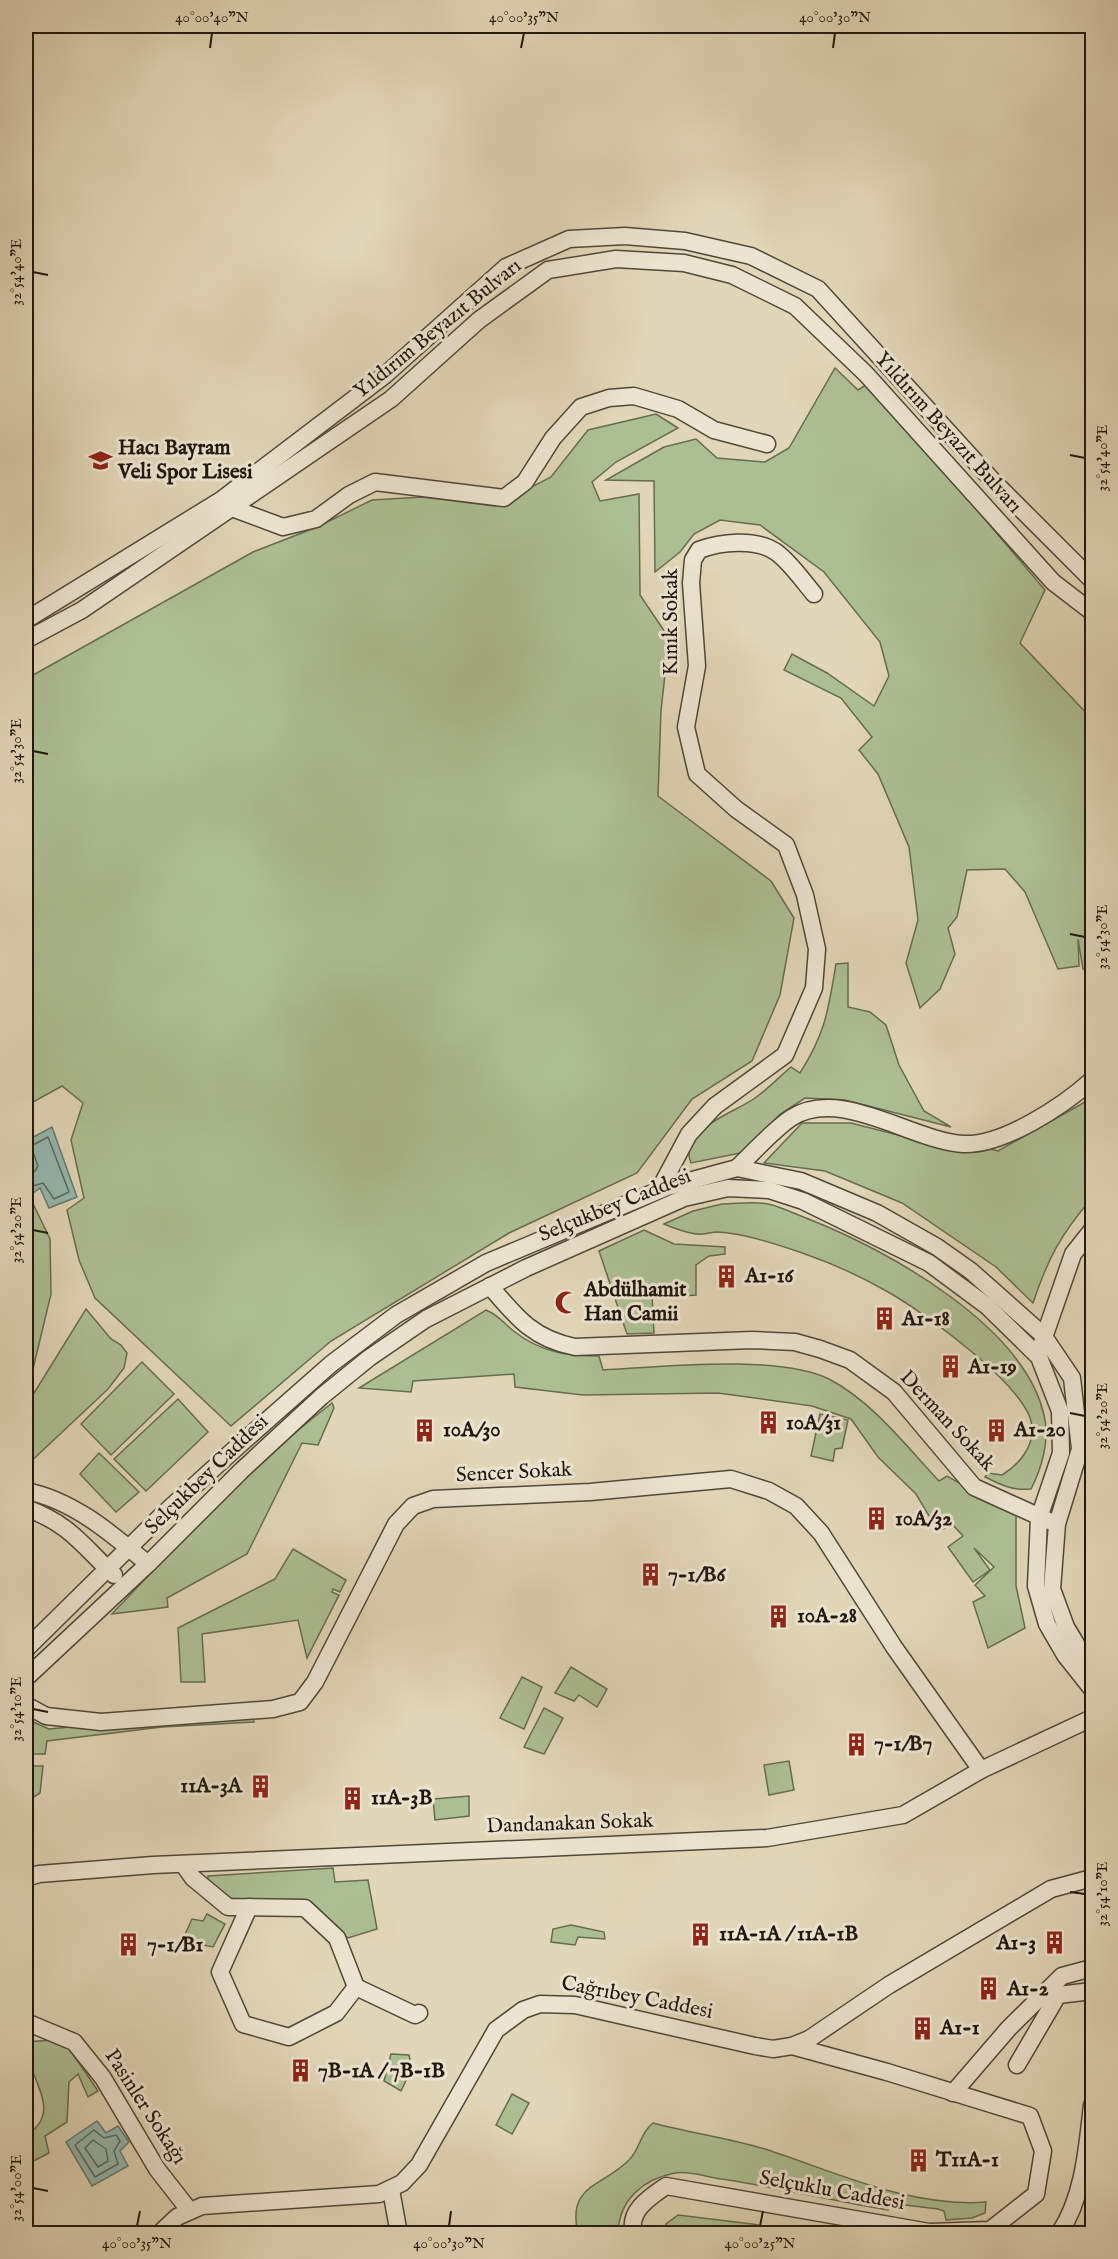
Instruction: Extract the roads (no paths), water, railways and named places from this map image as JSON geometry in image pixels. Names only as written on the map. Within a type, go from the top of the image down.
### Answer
[{"type":"street","name":"Yıldırım Beyazıt Bulvarı","points":[[26,620],[221,500],[384,376],[506,267],[569,239],[625,236],[685,241],[751,256],[818,289],[992,480],[1092,580]]},
{"type":"street","name":"Yıldırım Beyazıt Bulvarı","points":[[26,640],[82,610],[391,399],[479,320],[548,270],[616,259],[684,263],[732,275],[795,306],[866,374],[1053,582],[1092,612]]},
{"type":"street","points":[[232,508],[283,527],[316,519],[349,495],[375,482],[504,498],[525,482],[553,438],[580,407],[609,398],[634,396],[678,409],[714,430],[767,444]]},
{"type":"street","name":"Kınık Sokak","points":[[659,1190],[688,1134],[715,1106],[785,1055],[814,988],[817,949],[805,895],[786,845],[736,809],[697,774],[686,727],[697,666],[691,583],[693,560],[699,550],[718,542],[756,546],[776,552],[814,594]]},
{"type":"street","points":[[737,1168],[792,1117],[818,1109],[847,1108],[964,1144],[1005,1136],[1092,1080]]},
{"type":"street","name":"Selçukbey Caddesi","points":[[26,1678],[123,1584],[148,1564],[241,1471],[321,1397],[369,1358],[426,1319],[641,1206],[659,1190],[737,1168],[801,1181],[877,1213],[937,1247],[971,1271],[1043,1335],[1072,1378],[1080,1449],[1057,1524],[1052,1589],[1066,1627],[1084,1657],[1092,1665]]},
{"type":"street","name":"Selçukbey Caddesi","points":[[26,1649],[128,1548],[331,1364],[396,1315],[486,1263],[641,1206],[728,1188],[769,1190],[803,1201],[929,1263],[987,1306],[1039,1357],[1060,1411],[1061,1453],[1039,1518],[1036,1586],[1047,1624],[1065,1655],[1092,1689]]},
{"type":"street","points":[[1039,1357],[1043,1335],[1073,1254],[1092,1230]]},
{"type":"street","name":"Derman Sokak","points":[[490,1286],[518,1319],[552,1342],[575,1347],[752,1340],[795,1342],[850,1360],[894,1392],[974,1487],[1039,1518],[1057,1524]]},
{"type":"street","name":"Sencer Sokak","points":[[26,1705],[46,1716],[101,1722],[273,1709],[300,1702],[315,1682],[396,1524],[413,1506],[433,1499],[590,1492],[731,1479],[770,1491],[796,1506],[820,1533],[894,1647],[981,1770]]},
{"type":"street","points":[[26,1491],[64,1504],[111,1532],[148,1564]]},
{"type":"street","points":[[26,1508],[43,1514],[73,1532],[123,1584]]},
{"type":"street","name":"Dandanakan Sokak","points":[[26,1878],[51,1873],[183,1864],[767,1838],[903,1815],[981,1770],[1092,1718]]},
{"type":"street","points":[[183,1864],[193,1878],[228,1907],[305,1908],[337,1938],[356,1988],[388,2005],[415,2015],[419,2013]]},
{"type":"street","name":"Cağrıbey Caddesi","points":[[159,2234],[177,2217],[189,2210],[214,2204],[340,2198],[379,2194],[391,2190],[411,2175],[419,2165],[496,2030],[524,2010],[540,2004],[575,2005],[755,2046],[773,2049],[792,2046],[809,2039],[889,1985],[1051,1889],[1092,1878]]},
{"type":"street","points":[[249,1907],[220,1972],[243,2024],[288,2037],[336,2013],[356,1988]]},
{"type":"street","points":[[953,2093],[1009,2028],[1062,1976],[1092,1968]]},
{"type":"street","points":[[1017,2065],[1058,1995],[1092,1991]]},
{"type":"street","name":"Pasinler Sokağı","points":[[26,2022],[74,2042],[103,2078],[157,2169],[189,2210]]},
{"type":"street","name":"Selçuklu Caddesi","points":[[634,2234],[632,2226],[639,2205],[666,2186],[929,2232],[990,2230],[1036,2194],[1043,2151],[1030,2116],[792,2046]]},
{"type":"street","points":[[1059,2234],[1071,2216],[1084,2169],[1092,2104]]},
{"type":"street","points":[[391,2190],[399,2234]]},
{"type":"water","points":[[52,1127],[77,1197],[49,1208],[40,1188],[29,1196],[26,1189],[26,1170],[32,1165],[26,1141]]},
{"type":"water","points":[[97,2121],[106,2133],[118,2126],[129,2142],[120,2151],[128,2166],[92,2186],[66,2142]]},
{"type":"place","name":"Hacı Bayram Veli Spor Lisesi","points":[[100,460]]},
{"type":"place","name":"A1-16","points":[[727,1276]]},
{"type":"place","name":"Abdülhamit Han Camii","points":[[566,1302]]},
{"type":"place","name":"A1-18","points":[[884,1319]]},
{"type":"place","name":"A1-19","points":[[950,1367]]},
{"type":"place","name":"10A/31","points":[[768,1423]]},
{"type":"place","name":"10A/30","points":[[425,1430]]},
{"type":"place","name":"A1-20","points":[[996,1430]]},
{"type":"place","name":"10A/32","points":[[877,1519]]},
{"type":"place","name":"7-1/B6","points":[[650,1575]]},
{"type":"place","name":"10A-28","points":[[779,1616]]},
{"type":"place","name":"7-1/B7","points":[[856,1744]]},
{"type":"place","name":"11A-3A","points":[[260,1786]]},
{"type":"place","name":"11A-3B","points":[[353,1798]]},
{"type":"place","name":"11A-1A / 11A-1B","points":[[701,1934]]},
{"type":"place","name":"A1-3","points":[[1054,1943]]},
{"type":"place","name":"7-1/B1","points":[[129,1945]]},
{"type":"place","name":"A1-2","points":[[989,1989]]},
{"type":"place","name":"A1-1","points":[[922,2028]]},
{"type":"place","name":"7B-1A / 7B-1B","points":[[300,2071]]},
{"type":"place","name":"T11A-1","points":[[918,2160]]}]
